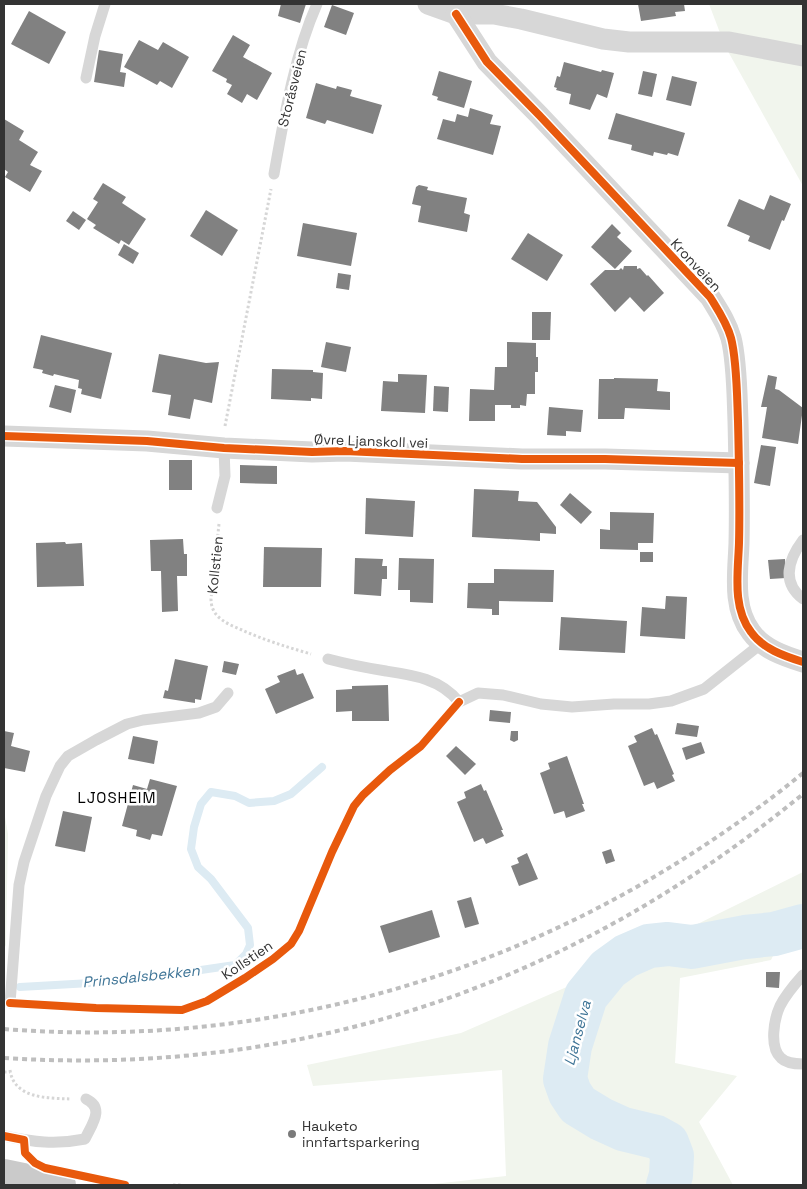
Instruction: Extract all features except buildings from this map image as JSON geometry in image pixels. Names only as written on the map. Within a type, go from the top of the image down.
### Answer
[{"type":"main road","points":[[4,1173],[62,1185]]},
{"type":"street","points":[[428,4],[456,14],[495,9],[603,38],[629,42],[729,42],[803,56]]},
{"type":"street","name":"Kronveien","points":[[456,14],[487,62],[710,297],[724,319],[731,338],[736,386],[739,463],[737,581],[740,609],[750,632],[762,643],[787,657],[803,662]]},
{"type":"street","name":"Øvre Ljanskoll vei","points":[[4,436],[147,441],[224,448],[312,452],[345,451],[522,459],[605,459],[739,463]]},
{"type":"lane","points":[[86,78],[104,4]]},
{"type":"lane","name":"Storåsveien","points":[[274,174],[297,65],[305,36],[318,4]]},
{"type":"lane","points":[[216,508],[225,476],[224,448]]},
{"type":"lane","points":[[803,540],[791,559],[789,572],[792,588],[803,599]]},
{"type":"lane","points":[[328,659],[344,664],[420,676],[453,694],[459,702],[478,693],[572,707],[649,704],[671,701],[704,689],[762,643]]},
{"type":"lane","points":[[10,1003],[19,884],[24,862],[46,796],[60,766],[68,756],[128,724],[208,710],[216,707],[228,693]]},
{"type":"lane","points":[[803,975],[789,991],[779,1009],[774,1046],[781,1058],[793,1064],[803,1064]]},
{"type":"lane","points":[[4,1136],[46,1143],[66,1143],[85,1139],[96,1115],[96,1108],[92,1102],[86,1099]]},
{"type":"path","points":[[224,448],[226,423],[274,174]]},
{"type":"path","points":[[4,1072],[10,1071],[13,1081],[18,1088],[29,1093],[44,1097],[86,1099]]},
{"type":"path","points":[[173,1185],[181,1185]]},
{"type":"shaded area","points":[[709,4],[803,4],[803,186],[725,46]]},
{"type":"shaded area","points":[[4,811],[8,834],[6,945],[4,949]]},
{"type":"shaded area","points":[[803,872],[803,915],[792,917],[771,960],[680,978],[675,1063],[737,1076],[699,1122],[733,1185],[424,1185],[506,1176],[502,1070],[313,1086],[307,1065],[461,1033],[592,976]]},
{"type":"waterway","name":"Prinsdalsbekken","points":[[20,987],[126,981],[235,965],[246,954],[250,945],[248,928],[211,879],[198,867],[191,849],[194,827],[201,804],[211,792],[235,796],[249,803],[274,801],[291,794],[322,767]]},
{"type":"waterway","name":"Ljanselva","points":[[668,1185],[671,1175],[672,1156],[667,1143],[656,1137],[623,1129],[601,1119],[578,1105],[570,1093],[565,1079],[570,1046],[586,996],[608,969],[626,956],[649,946],[668,944],[692,947],[745,937],[774,934],[803,926]]},
{"type":"railway","points":[[4,1029],[113,1032],[220,1025],[325,1007],[428,979],[527,941],[623,894],[715,838],[803,773]]},
{"type":"railway","points":[[4,1058],[115,1060],[223,1052],[328,1033],[429,1005],[527,966],[622,919],[714,861],[803,794]]},
{"type":"cycle path","points":[[456,14],[487,62],[710,297],[722,317],[731,338],[736,379],[739,498],[737,578],[741,612],[751,632],[762,643],[781,654],[803,662]]},
{"type":"cycle path","points":[[4,436],[147,441],[224,448],[312,452],[345,451],[522,459],[605,459],[739,463]]},
{"type":"cycle path","name":"Kollstien","points":[[10,1003],[182,1010],[207,1001],[245,978],[291,944],[299,931],[332,852],[354,806],[390,770],[421,746],[459,702]]},
{"type":"cycle path","points":[[4,1136],[24,1140],[25,1153],[35,1163],[45,1168],[125,1185]]},
{"type":"place","name":"Hauketo innfartsparkering","points":[[292,1134]]},
{"type":"district","name":"LJOSHEIM","points":[[117,797]]}]
